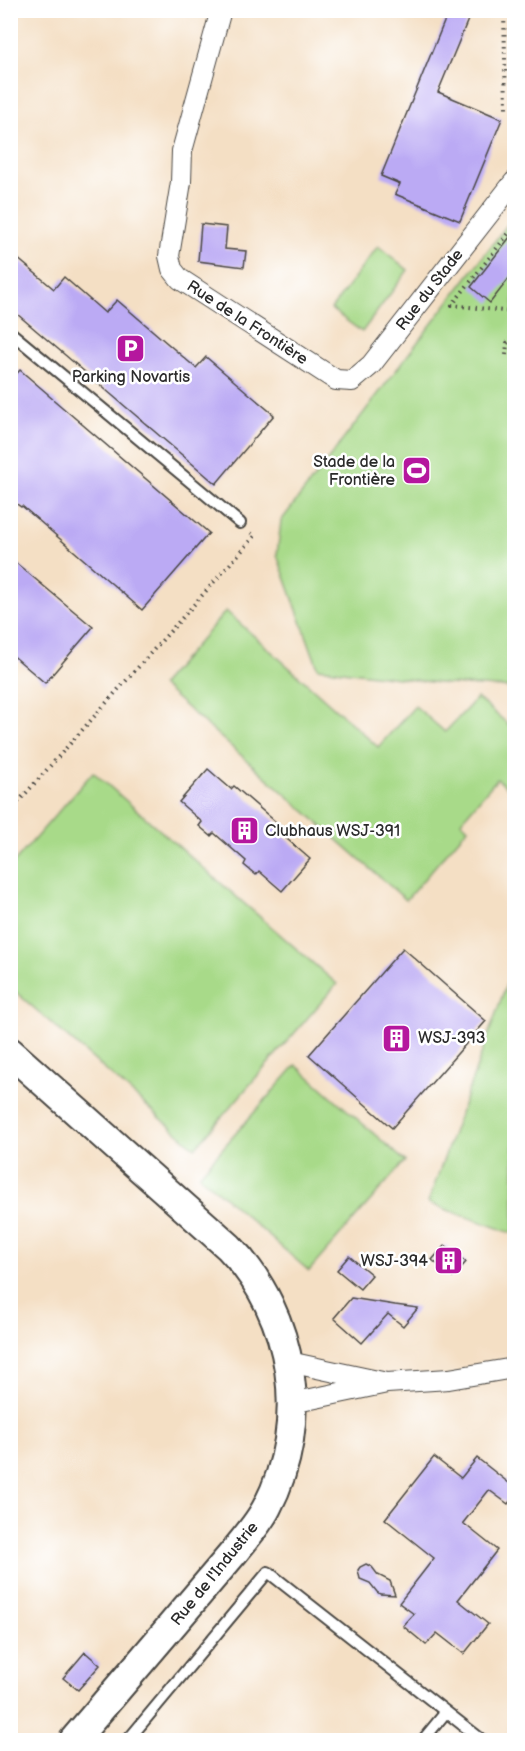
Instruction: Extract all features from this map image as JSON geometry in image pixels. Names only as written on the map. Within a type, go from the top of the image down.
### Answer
[{"type":"main road","name":"Rue de l'Industrie","points":[[10,1052],[245,1263],[275,1317],[289,1362],[292,1382],[290,1432],[281,1472],[267,1507],[255,1527],[75,1740]]},
{"type":"street","name":"Rue de la Frontière","points":[[221,10],[182,151],[181,182],[169,256],[172,269],[180,279],[336,380]]},
{"type":"street","name":"Rue du Stade","points":[[336,380],[352,381],[371,365],[514,182]]},
{"type":"street","points":[[289,1362],[387,1383]]},
{"type":"street","points":[[292,1403],[387,1383],[449,1379],[514,1368]]},
{"type":"lane","points":[[10,332],[240,523]]},
{"type":"lane","points":[[128,1740],[268,1572],[482,1740]]},
{"type":"lane","points":[[423,1740],[446,1712]]},
{"type":"path","points":[[504,10],[506,108]]},
{"type":"path","points":[[508,234],[452,305],[512,312],[514,309]]},
{"type":"path","points":[[506,355],[507,343],[514,338]]},
{"type":"path","points":[[10,812],[255,536],[240,523]]},
{"type":"green space","name":"Stade de la Frontière","points":[[514,216],[514,688],[447,684],[318,668],[277,555],[281,521]]},
{"type":"green space","points":[[378,246],[408,270],[362,332],[331,309]]},
{"type":"green space","points":[[226,611],[378,747],[415,706],[445,732],[477,698],[514,729],[514,793],[497,779],[461,821],[468,828],[406,900],[161,685]]},
{"type":"green space","points":[[93,772],[337,984],[195,1148],[11,988],[11,866]]},
{"type":"green space","points":[[514,963],[514,1234],[428,1203]]},
{"type":"green space","points":[[296,1065],[405,1161],[309,1271],[199,1175]]},
{"type":"building","points":[[449,10],[472,10],[438,92],[502,119],[460,221],[395,194],[400,184],[381,176]]},
{"type":"building","points":[[201,224],[227,227],[225,249],[246,251],[244,267],[198,261]]},
{"type":"building","points":[[514,232],[514,272],[490,303],[471,287]]},
{"type":"building","points":[[10,252],[54,289],[64,277],[105,313],[117,300],[196,368],[206,357],[274,415],[216,484],[10,308]]},
{"type":"building","points":[[20,370],[209,533],[142,610],[22,506],[10,499],[10,381]]},
{"type":"building","points":[[10,558],[93,627],[45,683],[10,653]]},
{"type":"building","name":"Clubhaus WSJ-391","points":[[208,769],[231,789],[234,786],[284,829],[280,833],[310,859],[282,891],[259,871],[256,875],[244,865],[246,861],[214,833],[211,836],[199,826],[202,822],[179,802]]},
{"type":"building","name":"WSJ-393","points":[[403,948],[486,1021],[392,1128],[309,1055]]},
{"type":"building","name":"WSJ-394","points":[[445,1245],[466,1262],[453,1277],[432,1260]]},
{"type":"building","points":[[349,1256],[372,1275],[360,1289],[337,1270]]},
{"type":"building","points":[[351,1298],[418,1308],[403,1326],[388,1314],[362,1343],[334,1318]]},
{"type":"building","points":[[434,1457],[461,1478],[477,1458],[514,1487],[514,1496],[508,1504],[489,1490],[463,1523],[497,1550],[458,1600],[488,1624],[464,1654],[437,1633],[426,1645],[403,1626],[414,1614],[399,1603],[434,1558],[385,1519]]},
{"type":"building","points":[[366,1564],[372,1567],[378,1575],[390,1581],[395,1595],[380,1594],[370,1583],[360,1579],[358,1570]]},
{"type":"building","points":[[85,1652],[100,1665],[78,1690],[63,1678]]},
{"type":"place","name":"Parking Novartis","points":[[131,349]]},
{"type":"place","name":"Stade de la Frontière","points":[[416,471]]},
{"type":"place","name":"Clubhaus WSJ-391","points":[[244,831]]},
{"type":"place","name":"WSJ-393","points":[[397,1038]]},
{"type":"place","name":"WSJ-394","points":[[449,1261]]}]
